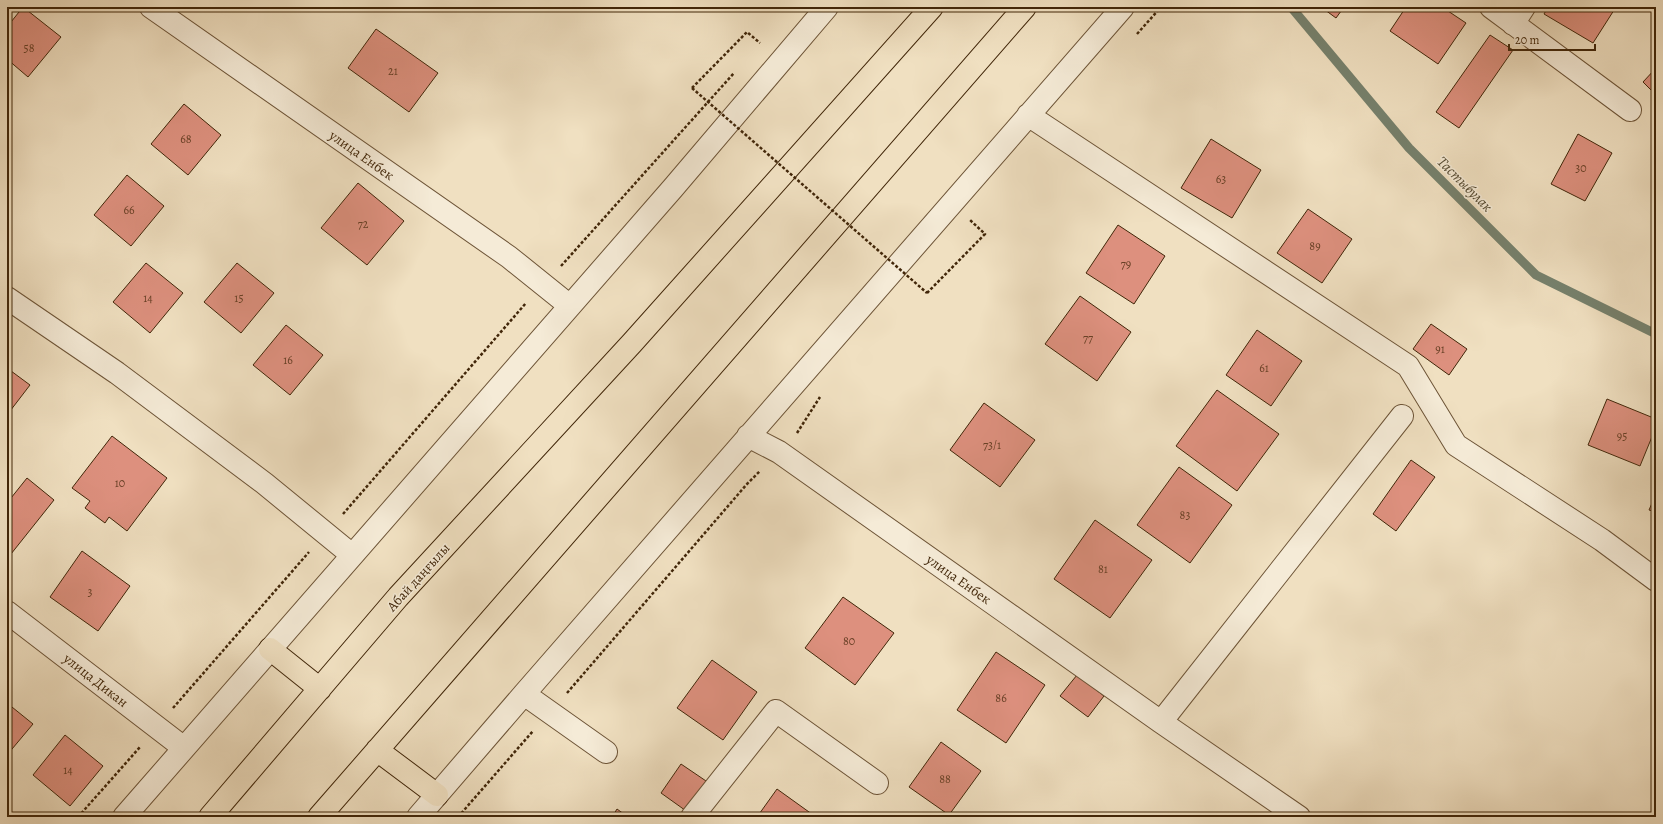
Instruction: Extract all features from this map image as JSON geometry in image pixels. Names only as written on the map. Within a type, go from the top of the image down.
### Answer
[{"type":"main road","name":"Абай даңғылы","points":[[210,817],[398,598],[632,343],[932,7]]},
{"type":"main road","points":[[319,817],[1025,7]]},
{"type":"main road","points":[[270,649],[320,689]]},
{"type":"main road","points":[[377,750],[437,795]]},
{"type":"street","name":"улица Енбек","points":[[150,7],[509,257],[570,306]]},
{"type":"street","points":[[124,817],[570,306],[827,7]]},
{"type":"street","points":[[418,817],[748,436],[1123,7]]},
{"type":"street","points":[[1491,7],[1518,15],[1630,110]]},
{"type":"street","points":[[1028,115],[1408,366],[1456,444],[1602,540],[1656,580]]},
{"type":"street","points":[[7,298],[117,373],[264,484],[352,555]]},
{"type":"street","points":[[1164,725],[1402,416]]},
{"type":"street","name":"улица Енбек","points":[[748,436],[779,452],[1164,725],[1299,817]]},
{"type":"street","name":"улица Дикан","points":[[7,612],[184,748]]},
{"type":"street","points":[[524,694],[606,752]]},
{"type":"street","points":[[692,817],[776,711],[877,783]]},
{"type":"path","points":[[760,43],[747,32],[692,88],[926,293],[985,234],[967,217]]},
{"type":"path","points":[[755,49],[765,38]]},
{"type":"path","points":[[78,817],[544,284],[739,67]]},
{"type":"building","points":[[23,7],[61,37],[28,77],[7,59],[7,27]]},
{"type":"building","points":[[1321,7],[1344,7],[1336,18]]},
{"type":"building","points":[[1406,7],[1442,7],[1466,23],[1438,64],[1390,31]]},
{"type":"building","points":[[1548,7],[1616,7],[1593,43],[1544,14]]},
{"type":"building","points":[[376,29],[438,73],[409,112],[348,68]]},
{"type":"building","points":[[1490,35],[1513,50],[1459,128],[1436,112]]},
{"type":"building","points":[[1656,68],[1656,95],[1643,82]]},
{"type":"building","points":[[184,104],[221,135],[188,175],[151,144]]},
{"type":"building","points":[[1578,134],[1612,153],[1585,201],[1551,184]]},
{"type":"building","points":[[1211,139],[1261,170],[1232,218],[1181,188]]},
{"type":"building","points":[[127,175],[164,206],[131,246],[94,215]]},
{"type":"building","points":[[358,183],[404,221],[367,265],[321,228]]},
{"type":"building","points":[[1308,209],[1352,239],[1322,283],[1277,253]]},
{"type":"building","points":[[1118,225],[1165,256],[1134,304],[1086,273]]},
{"type":"building","points":[[146,263],[183,293],[150,333],[113,302]]},
{"type":"building","points":[[237,263],[274,293],[241,333],[204,302]]},
{"type":"building","points":[[1080,296],[1131,332],[1097,381],[1045,344]]},
{"type":"building","points":[[1431,324],[1467,349],[1449,375],[1413,349]]},
{"type":"building","points":[[286,325],[323,355],[290,395],[253,365]]},
{"type":"building","points":[[1257,330],[1302,361],[1271,406],[1226,375]]},
{"type":"building","points":[[7,368],[30,385],[7,415]]},
{"type":"building","points":[[1217,390],[1279,434],[1237,491],[1176,446]]},
{"type":"building","points":[[1607,399],[1656,419],[1656,427],[1640,466],[1588,445]]},
{"type":"building","points":[[984,403],[1035,440],[1000,487],[950,450]]},
{"type":"building","points":[[112,436],[167,478],[127,531],[109,517],[105,523],[85,508],[90,501],[72,488]]},
{"type":"building","points":[[1411,460],[1435,477],[1396,531],[1373,514]]},
{"type":"building","points":[[1179,467],[1232,505],[1190,563],[1137,525]]},
{"type":"building","points":[[27,478],[54,500],[7,559],[7,503]]},
{"type":"building","points":[[1656,494],[1656,512],[1649,510]]},
{"type":"building","points":[[1095,520],[1152,560],[1110,618],[1054,579]]},
{"type":"building","points":[[82,551],[130,586],[98,631],[50,597]]},
{"type":"building","points":[[843,597],[894,633],[855,685],[805,648]]},
{"type":"building","points":[[996,652],[1045,685],[1006,743],[957,710]]},
{"type":"building","points":[[712,660],[757,692],[723,740],[677,708]]},
{"type":"building","points":[[1077,675],[1104,696],[1088,717],[1060,696]]},
{"type":"building","points":[[7,703],[33,724],[7,755]]},
{"type":"building","points":[[65,735],[103,766],[70,806],[33,775]]},
{"type":"building","points":[[941,742],[981,771],[949,815],[909,787]]},
{"type":"building","points":[[681,764],[709,783],[689,813],[661,793]]},
{"type":"building","points":[[777,789],[816,817],[757,817]]},
{"type":"building","points":[[617,809],[628,817],[612,817]]},
{"type":"waterway","name":"Тастыбулак","points":[[1291,7],[1409,148],[1536,275],[1656,334]]}]
